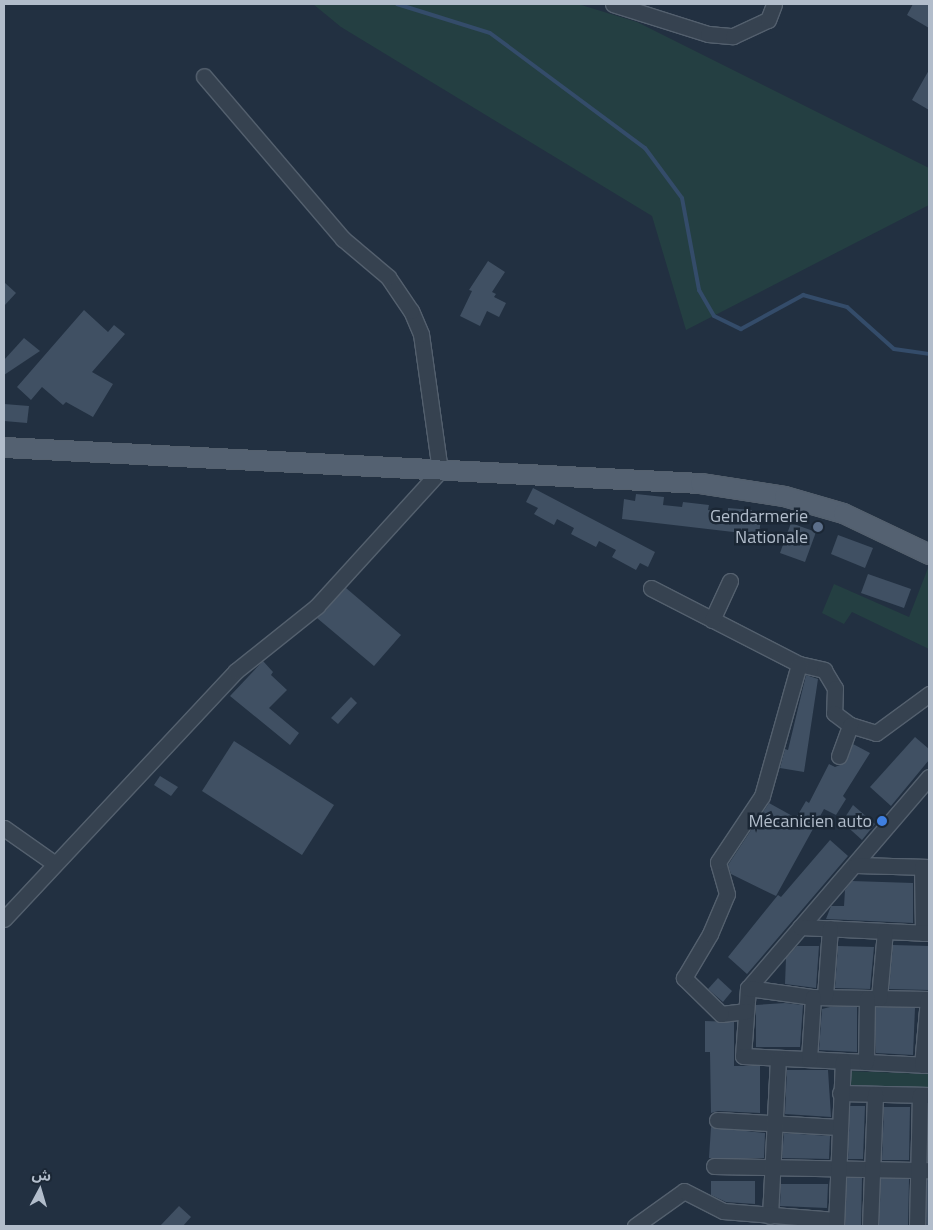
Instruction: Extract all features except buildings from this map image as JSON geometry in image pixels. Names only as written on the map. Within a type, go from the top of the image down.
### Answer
[{"type":"main road","points":[[4,447],[700,483],[784,496],[842,513],[929,554]]},
{"type":"street","points":[[613,4],[708,34],[733,36],[768,20],[774,4]]},
{"type":"street","points":[[4,920],[236,671],[317,606],[440,471],[421,334],[411,311],[388,277],[343,238],[204,76]]},
{"type":"street","points":[[712,620],[730,581]]},
{"type":"street","points":[[651,588],[799,664],[824,670],[835,688],[834,713],[850,725],[876,734],[929,694]]},
{"type":"street","points":[[746,1011],[721,1014],[684,978],[710,934],[727,894],[718,862],[762,796],[799,664]]},
{"type":"street","points":[[839,756],[850,725]]},
{"type":"street","points":[[748,988],[819,996],[929,999],[926,1065],[743,1056],[748,988],[856,865],[929,777]]},
{"type":"street","points":[[4,828],[55,864]]},
{"type":"street","points":[[800,927],[926,933],[926,867],[856,865]]},
{"type":"street","points":[[809,1059],[830,928]]},
{"type":"street","points":[[866,1062],[873,998],[885,931]]},
{"type":"street","points":[[770,1216],[774,1167],[778,1058]]},
{"type":"street","points":[[635,1226],[684,1191],[723,1211],[836,1223],[840,1093],[843,1061]]},
{"type":"street","points":[[840,1093],[925,1095],[924,1170],[917,1226]]},
{"type":"street","points":[[870,1226],[875,1094]]},
{"type":"street","points":[[717,1120],[839,1127]]},
{"type":"street","points":[[714,1166],[924,1170]]},
{"type":"green space","points":[[313,4],[578,4],[637,22],[929,168],[929,205],[686,330],[652,216],[341,27]]},
{"type":"green space","points":[[928,568],[929,649],[852,612],[844,624],[822,613],[834,584],[909,617]]},
{"type":"green space","points":[[847,1071],[929,1074],[929,1089],[847,1086]]},
{"type":"waterway","points":[[397,4],[490,33],[645,148],[682,198],[699,290],[714,316],[741,329],[803,295],[847,307],[894,349],[929,354]]},
{"type":"place","name":"Gendarmerie Nationale","points":[[818,527]]},
{"type":"place","name":"Mécanicien auto","points":[[882,821]]}]
